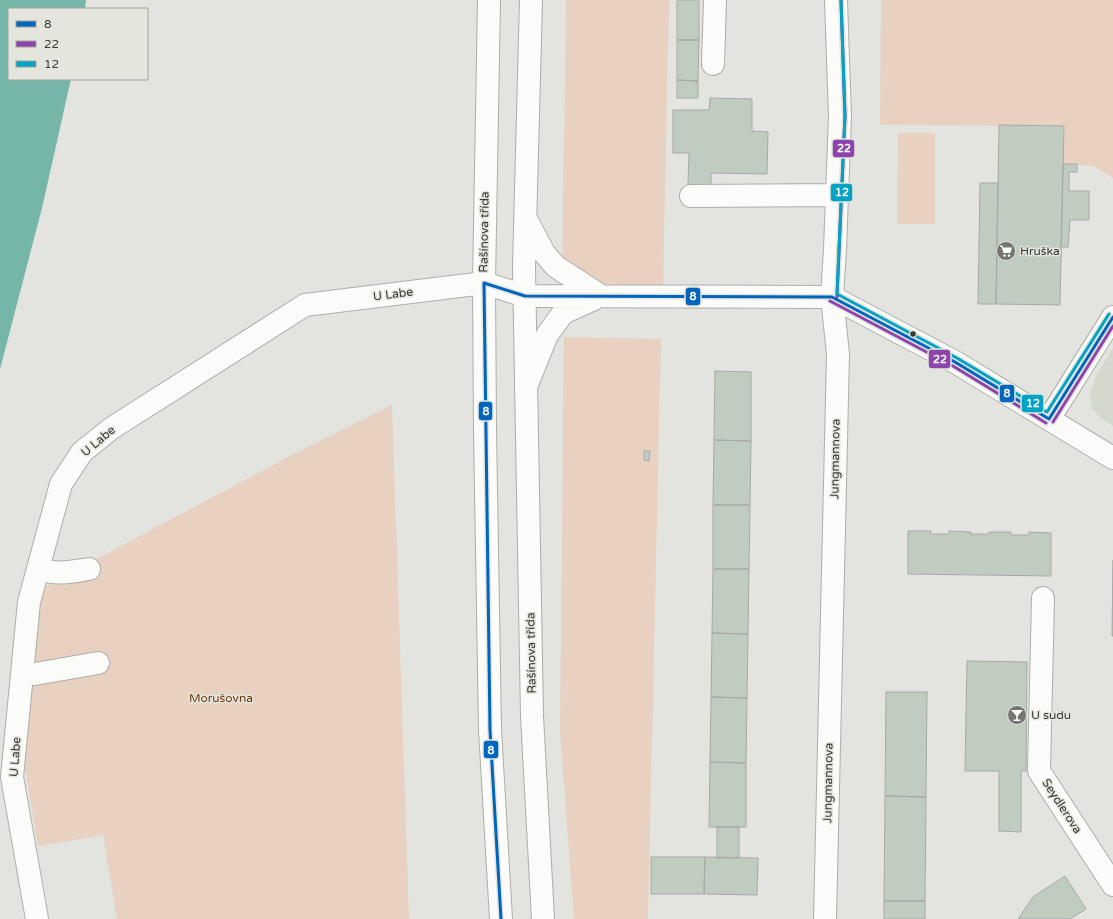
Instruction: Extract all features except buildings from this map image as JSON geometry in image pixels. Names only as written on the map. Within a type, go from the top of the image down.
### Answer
[{"type":"street","name":"Rašínova třída","points":[[489,0],[484,283],[490,730],[501,919]]},
{"type":"street","name":"Rašínova třída","points":[[531,0],[526,218],[526,387],[532,716],[543,919]]},
{"type":"street","points":[[713,64],[715,0]]},
{"type":"street","name":"Jungmannova","points":[[825,919],[838,354],[832,297],[840,116],[836,0]]},
{"type":"street","points":[[692,196],[837,195]]},
{"type":"street","name":"Rašínova třída","points":[[526,218],[544,253],[556,266],[601,296]]},
{"type":"street","points":[[484,283],[525,296],[832,297],[955,362],[1113,458]]},
{"type":"street","name":"U Labe","points":[[37,919],[12,777],[29,602],[61,484],[82,452],[112,428],[305,305],[484,283]]},
{"type":"street","name":"Rašínova třída","points":[[526,387],[547,335],[563,313],[601,296]]},
{"type":"street","points":[[1049,419],[1113,318]]},
{"type":"street","points":[[39,569],[63,574],[90,568]]},
{"type":"street","name":"Seydlerova","points":[[1044,598],[1039,771],[1113,885]]},
{"type":"street","points":[[35,674],[98,663]]},
{"type":"shaded area","points":[[1113,348],[1113,426],[1101,418],[1092,408],[1090,394],[1096,376]]},
{"type":"green space","points":[[566,0],[669,0],[663,289],[562,280]]},
{"type":"green space","points":[[881,0],[1113,0],[1113,178],[1093,166],[1063,164],[1063,126],[880,125]]},
{"type":"green space","points":[[898,133],[935,133],[935,224],[897,224]]},
{"type":"green space","points":[[564,337],[661,339],[648,919],[574,919],[560,731]]},
{"type":"green space","name":"Morušovna","points":[[392,405],[409,919],[117,919],[103,835],[38,846],[24,762],[38,590],[290,456]]},
{"type":"water","points":[[0,0],[86,0],[85,8],[8,8],[8,80],[71,80],[42,208],[0,369]]},
{"type":"transit line","name":"22","points":[[837,297],[845,116],[841,0]]},
{"type":"transit line","name":"12","points":[[841,0],[845,116],[837,294],[957,358],[1047,412],[1109,314]]},
{"type":"transit line","name":"8","points":[[501,919],[490,730],[484,283],[525,296],[832,297],[955,362],[1049,419],[1113,317]]},
{"type":"transit line","name":"22","points":[[830,301],[953,366],[1046,423]]},
{"type":"transit line","name":"22","points":[[1053,422],[1113,326]]},
{"type":"place","name":"Hruška","points":[[1006,251]]},
{"type":"place","name":"U sudu","points":[[1017,715]]}]
